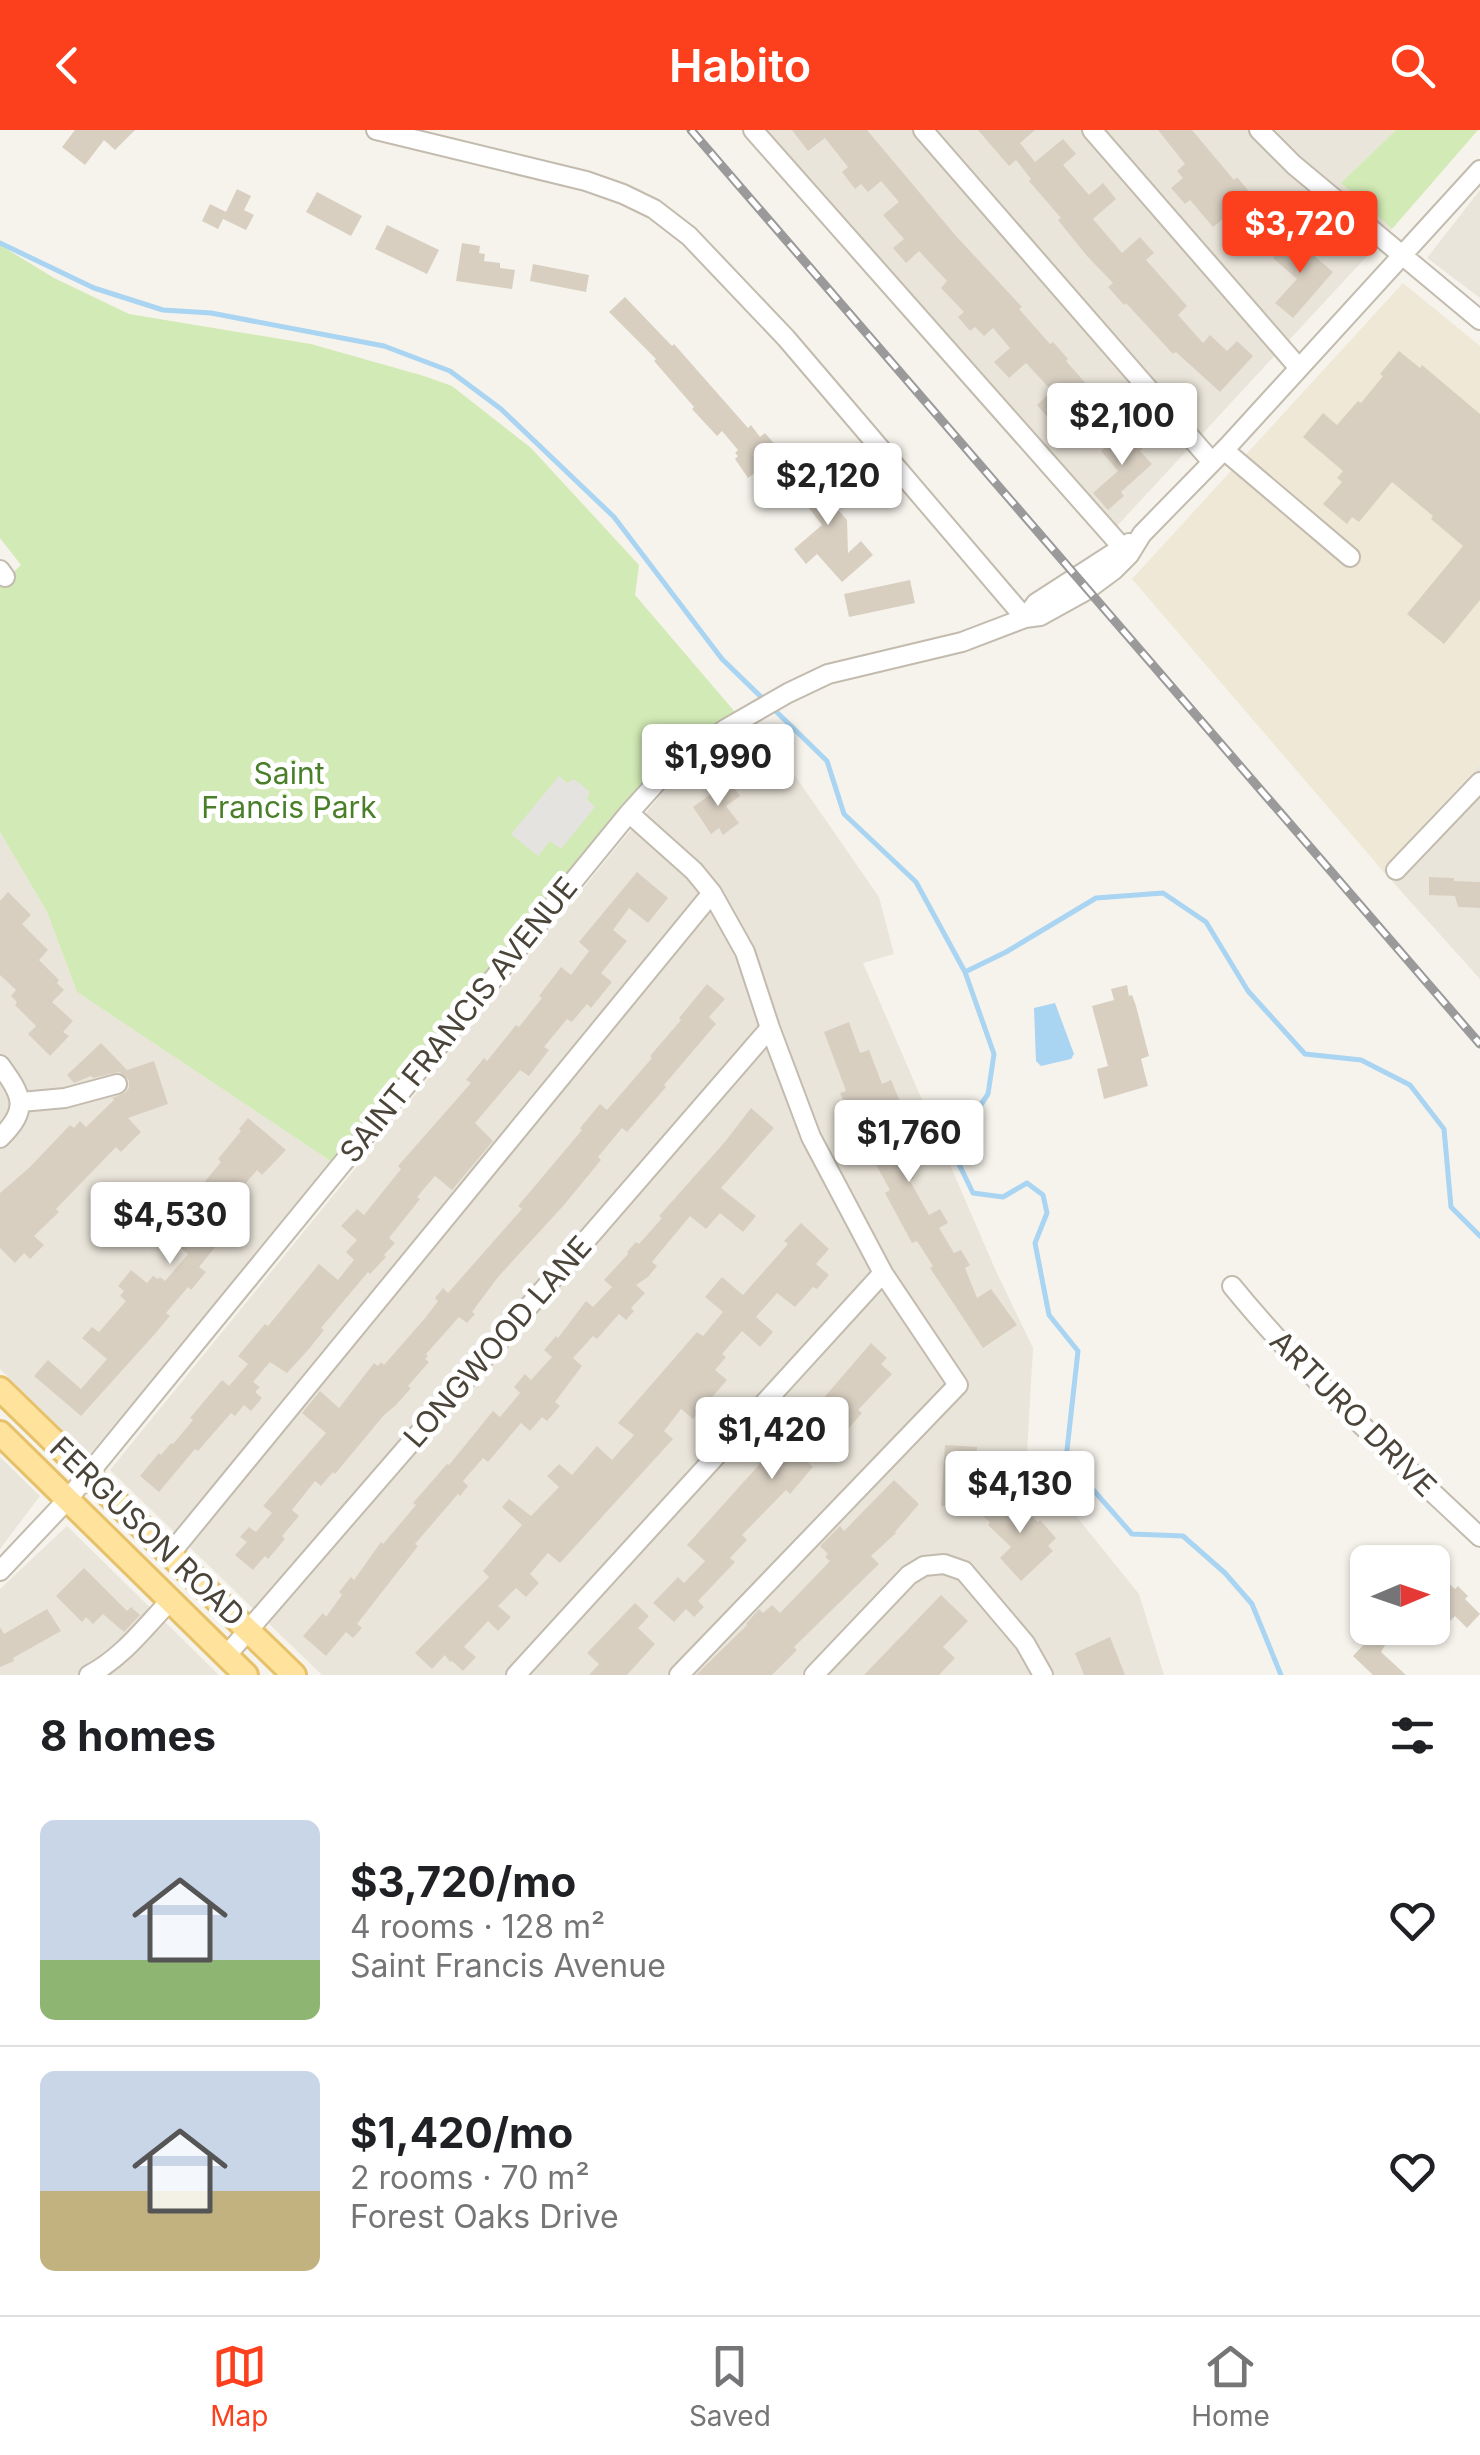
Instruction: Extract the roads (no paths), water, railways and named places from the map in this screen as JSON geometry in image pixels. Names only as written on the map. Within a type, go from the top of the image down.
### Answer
[{"type":"main road","name":"FERGUSON ROAD","points":[[0,1390],[294,1675]]},
{"type":"main road","name":"FERGUSON ROAD","points":[[0,1433],[246,1675]]},
{"type":"street","points":[[376,130],[586,181],[623,194],[678,227],[786,338],[1024,618]]},
{"type":"street","points":[[753,130],[1129,547]]},
{"type":"street","points":[[923,130],[1218,456],[1350,557]]},
{"type":"street","points":[[1092,130],[1298,368]]},
{"type":"street","points":[[1259,130],[1294,165],[1480,320]]},
{"type":"street","name":"SAINT FRANCIS AVENUE","points":[[0,1572],[68,1499],[656,783],[683,758],[728,728],[828,674],[962,642],[1024,618],[1040,616],[1088,590],[1114,570],[1129,547],[1218,456],[1480,170]]},
{"type":"street","points":[[1396,870],[1480,782]]},
{"type":"street","points":[[629,813],[694,871],[712,893],[745,952],[811,1137],[883,1274],[958,1385],[680,1675]]},
{"type":"street","points":[[170,1554],[712,893]]},
{"type":"street","name":"LONGWOOD LANE","points":[[226,1656],[770,1028]]},
{"type":"street","points":[[0,1065],[21,1102],[15,1122],[0,1138]]},
{"type":"street","points":[[21,1102],[65,1098],[118,1084]]},
{"type":"street","points":[[516,1675],[883,1274]]},
{"type":"street","name":"ARTURO DRIVE","points":[[1232,1286],[1316,1382],[1480,1537]]},
{"type":"street","points":[[814,1675],[909,1575],[924,1566],[944,1564],[964,1571],[1026,1643],[1042,1675]]},
{"type":"street","points":[[89,1675],[124,1650],[170,1601]]},
{"type":"water","points":[[1055,1003],[1074,1054],[1071,1059],[1041,1066],[1036,1061],[1034,1008]]},
{"type":"waterway","points":[[0,243],[94,288],[163,310],[211,313],[384,346],[450,371],[501,409],[614,517],[722,659],[827,761],[844,814],[916,882],[965,972],[994,1054],[988,1094],[960,1136],[956,1158],[973,1193],[1003,1197],[1027,1183],[1043,1195],[1047,1213],[1035,1243],[1049,1315],[1078,1351],[1066,1459],[1132,1534],[1183,1536],[1225,1573],[1252,1604],[1281,1675]]},
{"type":"waterway","points":[[965,972],[1096,898],[1163,893],[1206,922],[1248,991],[1305,1054],[1361,1060],[1410,1085],[1444,1129],[1451,1207],[1480,1236]]},
{"type":"railway","points":[[691,130],[1480,1044]]},
{"type":"park label","name":"Saint Francis Park","points":[[289,791]]}]
